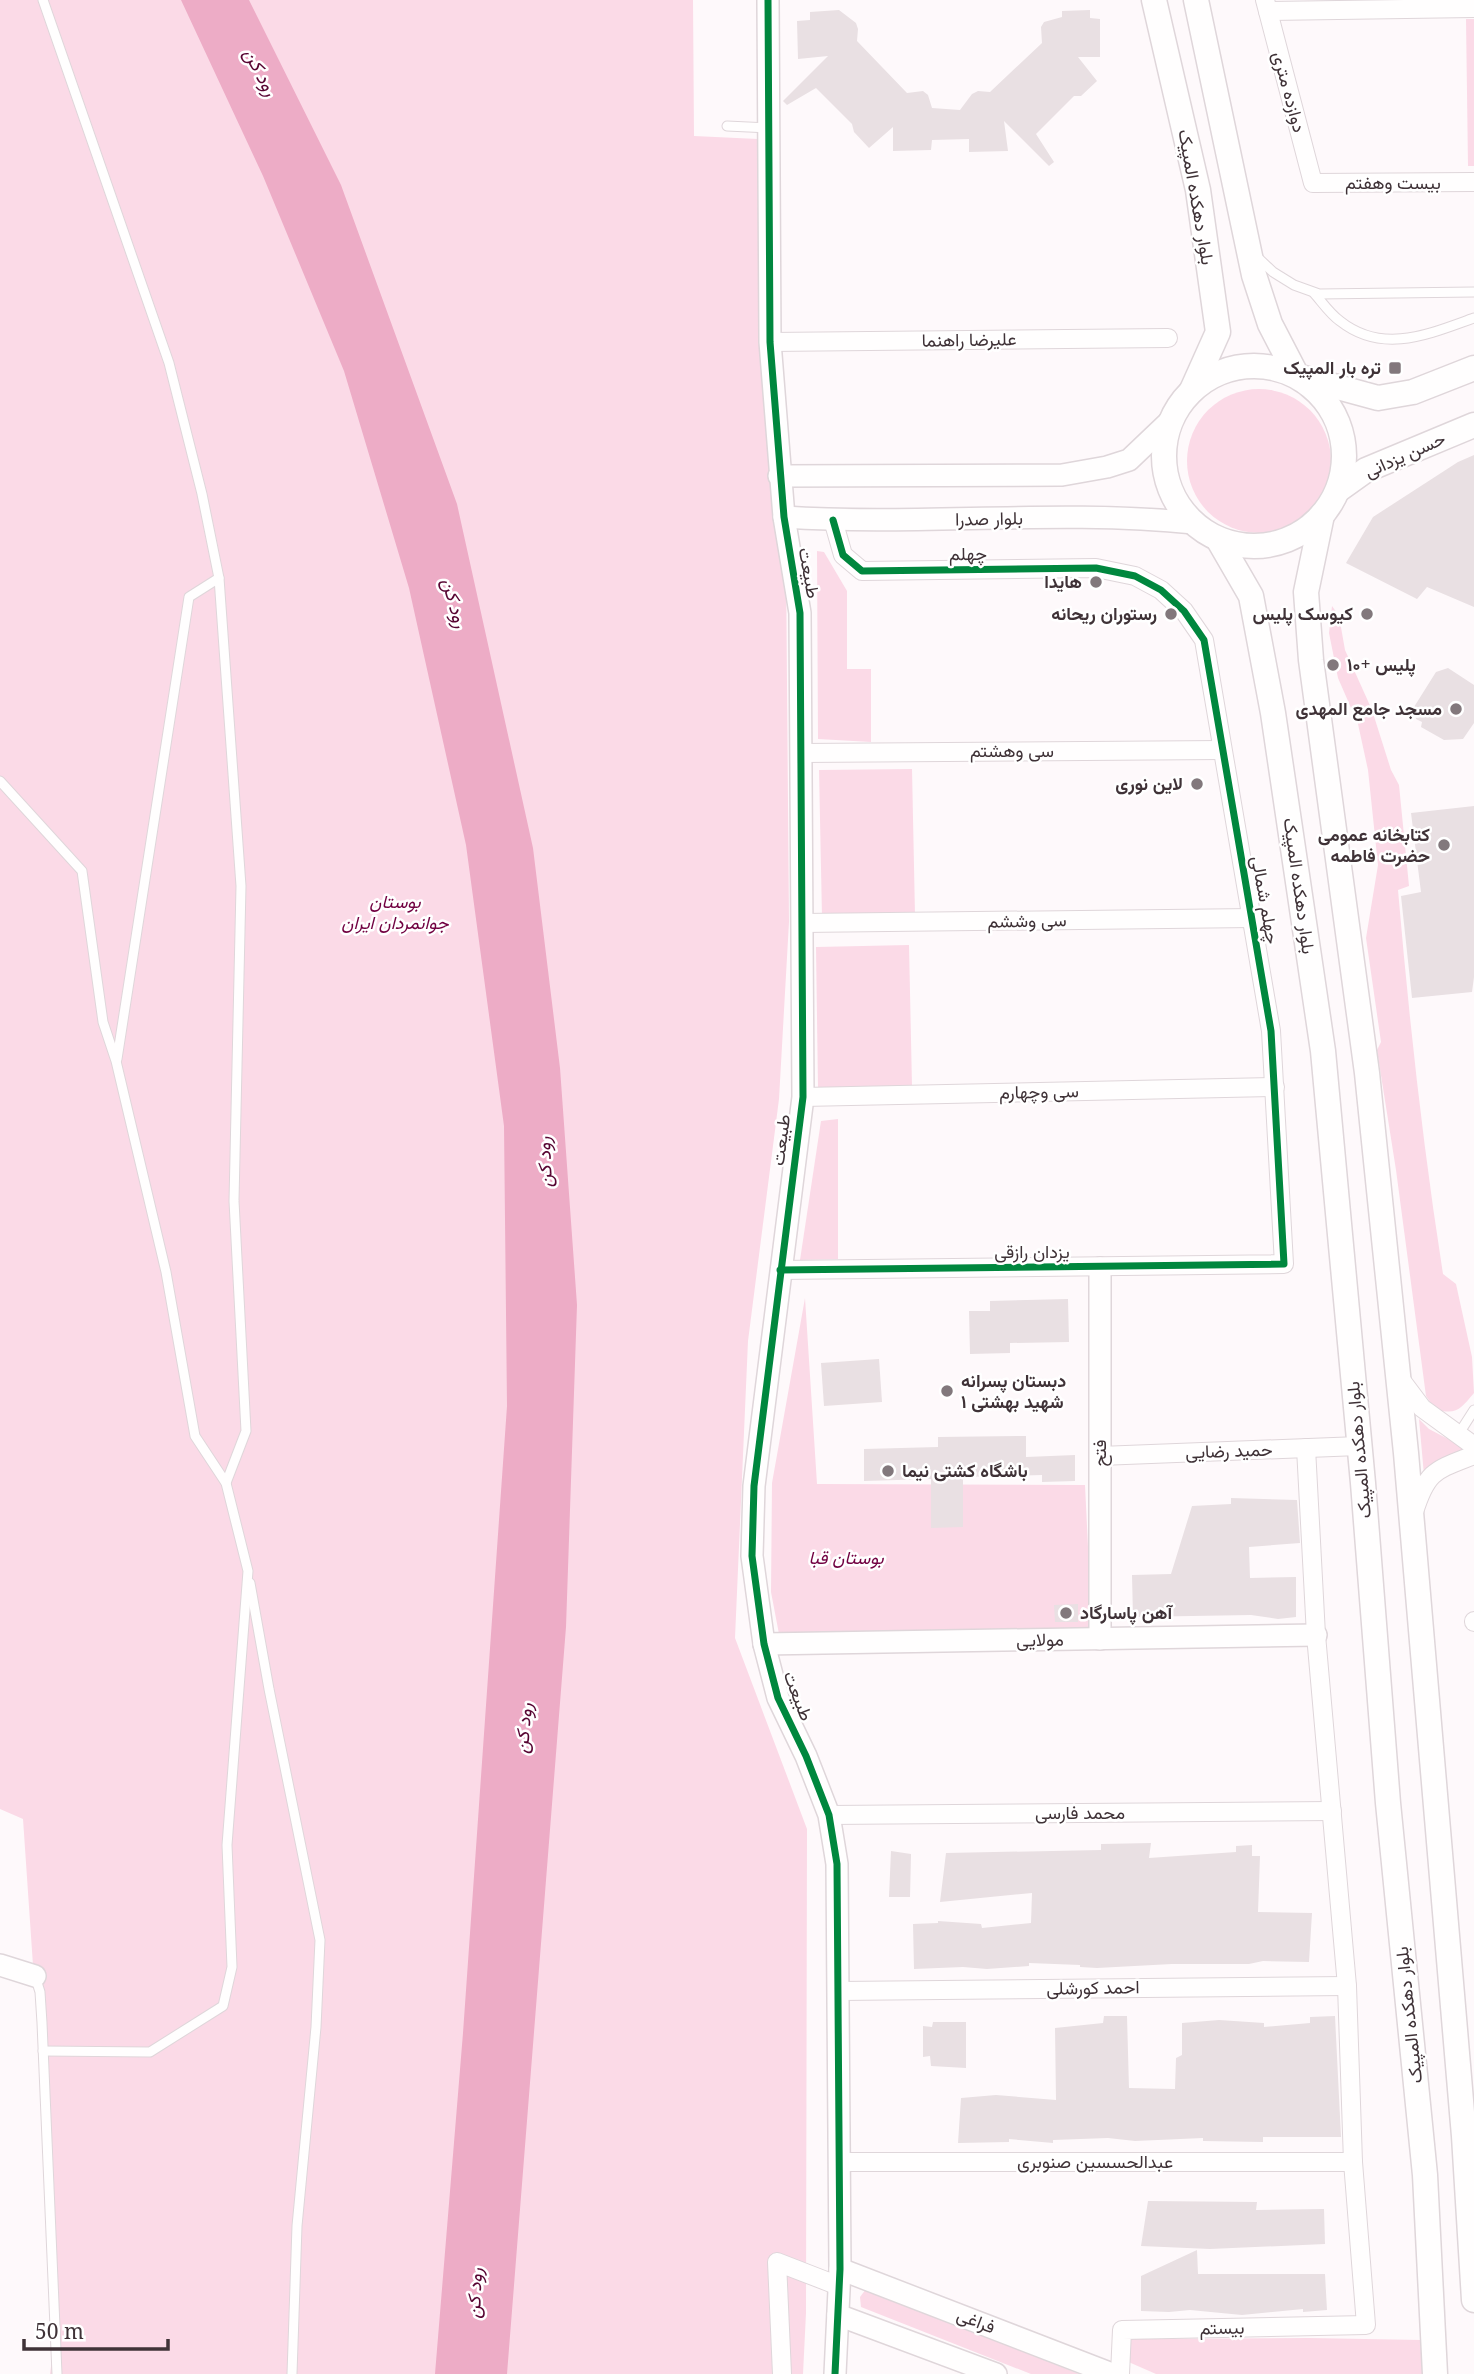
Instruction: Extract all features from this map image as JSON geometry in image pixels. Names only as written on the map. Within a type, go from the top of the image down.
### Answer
[{"type":"main road","name":"بلوار دهکده المپیک","points":[[1154,0],[1198,190],[1218,332],[1191,391]]},
{"type":"main road","points":[[1196,0],[1254,275],[1270,324],[1297,376],[1318,392],[1334,413],[1343,438],[1345,464],[1338,490],[1322,515],[1300,534],[1274,544],[1245,546],[1218,539],[1194,523],[1176,502],[1166,475],[1164,447],[1171,420],[1191,391],[1214,375],[1241,367],[1270,367],[1297,376],[1378,398],[1413,391],[1474,368]]},
{"type":"main road","name":"حسن یزدانی","points":[[1338,490],[1366,470],[1474,425]]},
{"type":"main road","points":[[1322,515],[1306,592],[1311,660],[1367,1073],[1398,1376],[1464,2136],[1474,2300]]},
{"type":"main road","name":"بلوار دهکده المپیک","points":[[1218,539],[1251,596],[1273,713],[1323,1051],[1388,1803],[1424,2164],[1435,2374]]},
{"type":"street","name":"طبیعت","points":[[768,0],[770,342],[783,517],[800,613],[803,1097],[754,1486],[752,1556],[764,1644],[778,1698],[806,1756],[829,1815],[837,1864],[839,2277],[835,2374]]},
{"type":"street","points":[[1266,5],[1474,8]]},
{"type":"street","name":"دوازده متری","points":[[1266,5],[1312,183]]},
{"type":"street","name":"بیست وهفتم","points":[[1312,183],[1474,183]]},
{"type":"street","name":"علیرضا راهنما","points":[[770,342],[1168,338]]},
{"type":"street","points":[[779,477],[1062,475],[1129,460],[1171,420]]},
{"type":"street","name":"بلوار صدرا","points":[[783,517],[833,520],[1121,517],[1194,523]]},
{"type":"street","name":"چهلم","points":[[833,520],[843,555],[862,570],[1096,568],[1135,576]]},
{"type":"street","name":"چهلم شمالی","points":[[1135,576],[1161,590],[1184,611],[1204,640],[1271,1031],[1284,1264]]},
{"type":"street","name":"سی وهشتم","points":[[801,753],[1222,750]]},
{"type":"street","name":"سی وششم","points":[[802,923],[1252,918]]},
{"type":"street","name":"سی وچهارم","points":[[803,1097],[1275,1087]]},
{"type":"street","name":"یزدان رازقی","points":[[780,1270],[1284,1264]]},
{"type":"street","name":"فتح","points":[[1100,1268],[1100,1639]]},
{"type":"street","points":[[1398,1376],[1422,1408],[1474,1446]]},
{"type":"street","name":"حمید رضایی","points":[[1100,1456],[1359,1446]]},
{"type":"street","points":[[1306,1448],[1316,1635],[1347,1986],[1353,2162]]},
{"type":"street","points":[[1412,1518],[1423,1485],[1437,1470],[1474,1455]]},
{"type":"street","name":"مولایی","points":[[764,1644],[1316,1635]]},
{"type":"street","name":"محمد فارسی","points":[[829,1815],[1332,1811]]},
{"type":"street","points":[[0,1965],[36,1976]]},
{"type":"street","name":"احمد کورشلی","points":[[839,1991],[1347,1986]]},
{"type":"street","name":"عبدالحسسین صنوبری","points":[[838,2162],[1353,2162]]},
{"type":"street","name":"بیستم","points":[[1120,2374],[1122,2330],[1366,2325],[1353,2162]]},
{"type":"street","points":[[782,2374],[777,2262],[839,2277]]},
{"type":"street","name":"فراغی","points":[[839,2277],[1112,2374]]},
{"type":"street","points":[[838,2315],[996,2374]]},
{"type":"lane","points":[[43,0],[169,363],[202,494],[219,578],[241,887],[234,1201],[246,1431],[226,1483]]},
{"type":"lane","points":[[727,125],[769,128]]},
{"type":"lane","points":[[1249,249],[1273,272],[1294,285],[1320,294],[1474,292]]},
{"type":"lane","points":[[1313,292],[1340,321],[1365,335],[1388,341],[1427,335],[1474,318]]},
{"type":"lane","points":[[116,1061],[189,597],[219,578]]},
{"type":"lane","points":[[0,781],[82,871],[103,1022],[116,1061],[166,1272],[195,1436],[226,1483],[248,1571],[320,1940],[316,2027],[297,2226],[292,2374]]},
{"type":"lane","points":[[1458,1435],[1474,1410]]},
{"type":"lane","points":[[43,2051],[150,2052],[223,2006],[232,1967],[227,1845],[248,1571]]},
{"type":"lane","points":[[36,1976],[40,1992],[57,2374]]},
{"type":"green space","name":"بوستان جوانمردان ایران","points":[[0,0],[693,0],[694,136],[758,139],[766,343],[786,565],[789,922],[779,1099],[748,1341],[735,1638],[807,1829],[806,2313],[803,2374],[50,2374],[57,2322],[46,2076],[34,1980],[23,1819],[0,1809]]},
{"type":"green space","points":[[1466,19],[1474,19],[1474,166],[1468,166]]},
{"type":"green space","points":[[1259,389],[1287,395],[1310,410],[1325,433],[1331,461],[1325,489],[1310,512],[1287,527],[1259,533],[1231,527],[1208,512],[1193,489],[1187,461],[1193,433],[1208,410],[1231,395]]},
{"type":"green space","points":[[817,551],[824,552],[847,591],[847,669],[871,669],[871,742],[818,739]]},
{"type":"green space","points":[[1332,606],[1339,616],[1345,650],[1372,710],[1391,770],[1399,785],[1409,886],[1398,890],[1423,1131],[1443,1274],[1456,1284],[1472,1357],[1474,1393],[1462,1406],[1449,1412],[1435,1409],[1426,1396],[1377,1050],[1381,1042],[1366,938],[1378,865],[1368,770],[1358,724],[1338,678],[1329,633]]},
{"type":"green space","points":[[912,769],[915,915],[822,917],[819,770]]},
{"type":"green space","points":[[909,945],[912,1086],[818,1088],[816,947]]},
{"type":"green space","points":[[838,1119],[838,1259],[800,1260],[821,1121]]},
{"type":"green space","name":"بوستان قبا","points":[[805,1298],[817,1484],[1085,1485],[1092,1629],[779,1634],[771,1592],[772,1483]]},
{"type":"green space","points":[[1419,1419],[1429,1429],[1467,1449],[1453,1453],[1424,1475]]},
{"type":"green space","points":[[866,2289],[1079,2374],[1031,2374],[861,2307],[860,2297]]},
{"type":"green space","points":[[1127,2339],[1422,2340],[1423,2374],[1156,2374],[1124,2360]]},
{"type":"water","name":"رود کن","points":[[181,0],[249,0],[341,185],[457,504],[533,848],[560,1068],[577,1305],[566,1627],[507,2374],[435,2374],[463,2033],[507,1406],[504,1126],[466,845],[409,588],[344,371],[263,176]]},
{"type":"building","points":[[839,10],[856,23],[857,41],[907,93],[923,91],[928,95],[932,108],[960,110],[972,94],[978,91],[990,92],[1042,43],[1041,27],[1044,22],[1062,17],[1062,11],[1090,10],[1090,18],[1100,19],[1100,57],[1078,57],[1097,81],[1081,96],[1074,96],[1036,134],[1054,162],[1049,166],[1004,121],[1008,151],[969,152],[969,139],[932,140],[931,150],[893,151],[893,127],[869,148],[854,132],[852,124],[816,88],[787,105],[783,101],[828,56],[798,59],[797,21],[810,20],[810,12]]},
{"type":"building","points":[[1474,455],[1474,607],[1427,587],[1417,599],[1346,563],[1373,517],[1458,462]]},
{"type":"building","points":[[1448,668],[1474,685],[1474,723],[1463,739],[1444,740],[1421,727],[1422,722],[1416,719],[1414,707],[1436,672]]},
{"type":"building","points":[[1474,806],[1472,992],[1412,998],[1401,896],[1421,892],[1411,813]]},
{"type":"building","points":[[1068,1299],[1069,1342],[1010,1343],[1010,1353],[970,1354],[969,1311],[990,1311],[990,1301]]},
{"type":"building","points":[[879,1359],[882,1402],[824,1406],[821,1363]]},
{"type":"building","points":[[1026,1436],[1026,1457],[1075,1455],[1075,1481],[1042,1482],[1042,1475],[963,1477],[963,1527],[931,1528],[931,1479],[864,1481],[864,1449],[938,1447],[938,1437]]},
{"type":"building","points":[[1231,1498],[1297,1500],[1300,1543],[1249,1547],[1250,1578],[1296,1577],[1296,1617],[1133,1617],[1132,1575],[1171,1574],[1192,1506],[1231,1504]]},
{"type":"building","name":"آهن پاسارگاد","points":[[1078,1604],[1078,1622],[1055,1622],[1054,1605]]},
{"type":"building","points":[[1151,1843],[1149,1858],[1236,1852],[1236,1846],[1252,1845],[1252,1856],[1260,1856],[1258,1912],[1312,1913],[1309,1962],[1263,1961],[1249,1964],[1097,1968],[1029,1963],[1029,1966],[987,1969],[914,1969],[913,1924],[938,1921],[981,1924],[982,1928],[1031,1923],[1032,1893],[940,1902],[946,1853],[1101,1850],[1101,1844]]},
{"type":"building","points":[[891,1851],[911,1854],[910,1897],[889,1897]]},
{"type":"building","points":[[1104,2016],[1127,2016],[1129,2088],[1175,2089],[1176,2058],[1182,2055],[1182,2023],[1219,2020],[1264,2023],[1264,2027],[1310,2023],[1310,2017],[1335,2016],[1341,2137],[1263,2137],[1263,2142],[1203,2141],[1203,2138],[1135,2141],[1108,2138],[1053,2140],[1053,2143],[1009,2139],[1009,2142],[958,2143],[961,2098],[996,2095],[1056,2100],[1055,2028],[1103,2023]]},
{"type":"building","points":[[933,2022],[966,2022],[966,2068],[931,2066],[930,2056],[923,2057],[923,2026],[932,2027]]},
{"type":"building","points":[[1148,2201],[1257,2202],[1256,2210],[1324,2209],[1325,2244],[1210,2249],[1141,2246]]},
{"type":"building","points":[[1197,2250],[1198,2274],[1325,2274],[1327,2310],[1303,2312],[1303,2309],[1242,2315],[1190,2310],[1141,2311],[1141,2276]]},
{"type":"cycle path","points":[[768,0],[770,342],[784,517],[800,613],[803,1097],[754,1486],[752,1556],[764,1644],[778,1698],[806,1756],[829,1815],[837,1864],[840,2269],[835,2374]]},
{"type":"cycle path","points":[[780,1270],[1284,1264],[1271,1031],[1204,640],[1184,611],[1161,590],[1135,576],[1096,568],[862,571],[843,555],[833,520]]},
{"type":"place","name":"تره بار المپیک","points":[[1395,368]]},
{"type":"place","name":"هایدا","points":[[1096,582]]},
{"type":"place","name":"رستوران ریحانه","points":[[1171,614]]},
{"type":"place","name":"کیوسک پلیس","points":[[1367,614]]},
{"type":"place","name":"پلیس +۱۰","points":[[1333,665]]},
{"type":"place","name":"مسجد جامع المهدی","points":[[1456,709]]},
{"type":"place","name":"لاین نوری","points":[[1197,784]]},
{"type":"place","name":"کتابخانه عمومی حضرت فاطمه","points":[[1444,845]]},
{"type":"place","name":"دبستان پسرانه شهید بهشتی ۱","points":[[947,1391]]},
{"type":"place","name":"باشگاه کشتی نیما","points":[[888,1471]]},
{"type":"place","name":"آهن پاسارگاد","points":[[1066,1613]]}]
